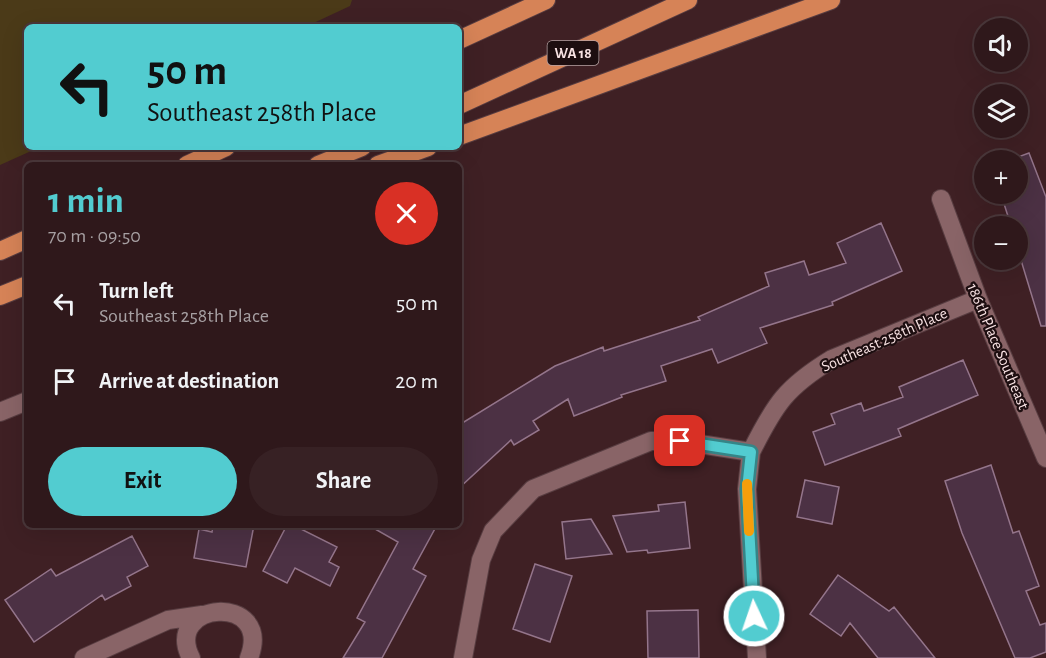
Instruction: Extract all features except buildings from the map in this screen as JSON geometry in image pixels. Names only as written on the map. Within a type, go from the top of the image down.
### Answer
[{"type":"highway","points":[[462,36],[528,0]]},
{"type":"highway","points":[[462,37],[546,0]]},
{"type":"highway","name":"WA 18","points":[[462,104],[688,0]]},
{"type":"highway","points":[[462,135],[831,0]]},
{"type":"highway","points":[[194,162],[220,150]]},
{"type":"highway","points":[[325,162],[355,150]]},
{"type":"highway","points":[[386,162],[420,150]]},
{"type":"highway","points":[[0,251],[24,240]]},
{"type":"highway","points":[[0,298],[24,286]]},
{"type":"highway","points":[[0,298],[24,292]]},
{"type":"street","name":"186th Place Southeast","points":[[941,199],[978,299],[1046,458]]},
{"type":"street","name":"Southeast 258th Place","points":[[751,452],[775,408],[792,386],[813,370],[832,358],[978,299]]},
{"type":"street","points":[[0,412],[24,402]]},
{"type":"street","points":[[463,658],[481,560],[493,531],[533,489],[651,441],[680,441],[751,452],[747,489],[756,658]]},
{"type":"street","points":[[84,658],[168,620],[223,610],[243,619],[252,638],[249,658]]},
{"type":"street","points":[[191,658],[187,642],[189,632],[202,615]]},
{"type":"shaded area","points":[[0,0],[352,0],[350,6],[311,24],[24,24],[24,150],[33,150],[0,165]]},
{"type":"slow traffic","points":[[747,484],[749,531]]},
{"type":"route","points":[[680,441],[751,452],[747,489],[754,616]]}]
